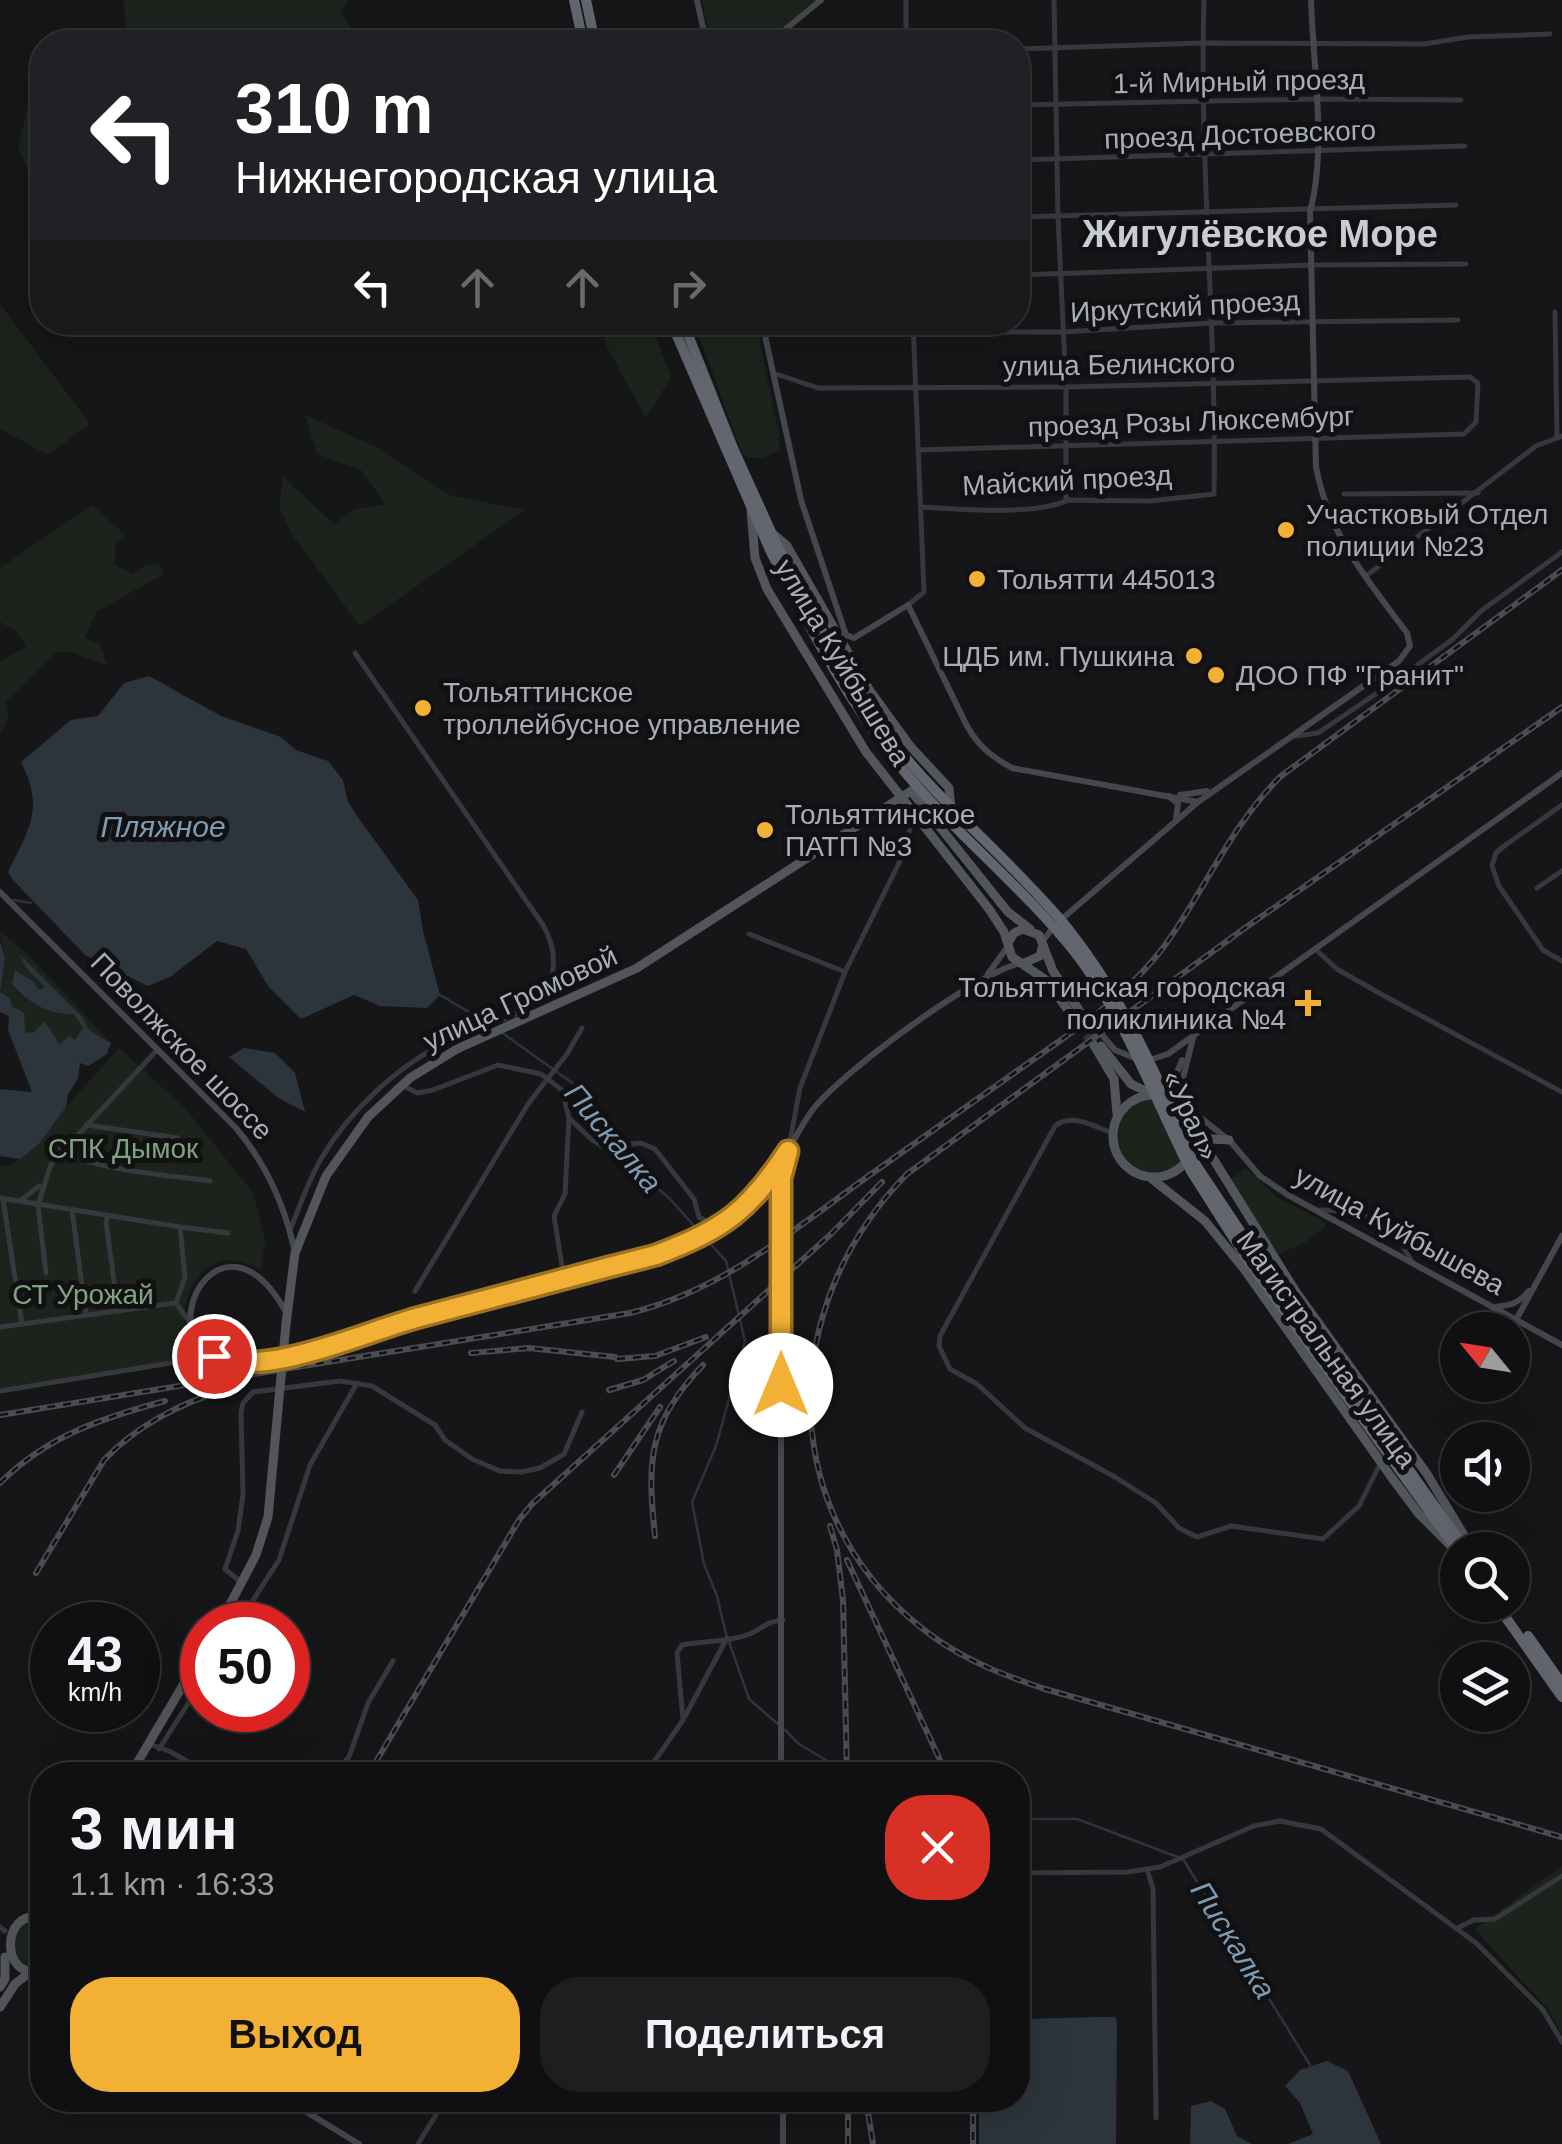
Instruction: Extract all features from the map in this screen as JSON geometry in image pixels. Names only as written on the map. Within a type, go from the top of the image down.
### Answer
[{"type":"highway","points":[[580,3],[582,30]]},
{"type":"highway","points":[[580,3],[590,30]]},
{"type":"highway","name":"улица Куйбышева","points":[[677,335],[750,506]]},
{"type":"highway","name":"улица Куйбышева","points":[[688,335],[771,532]]},
{"type":"highway","name":"«Урал»","points":[[750,506],[846,690],[878,739],[956,829],[1042,914],[1102,992],[1139,1058],[1191,1171],[1215,1210],[1446,1532]]},
{"type":"highway","points":[[771,532],[773,548]]},
{"type":"highway","name":"«Урал»","points":[[1428,1504],[1453,1532]]},
{"type":"highway","points":[[1509,1622],[1562,1696]]},
{"type":"highway","points":[[1517,1622],[1562,1684]]},
{"type":"main road","points":[[697,0],[703,30]]},
{"type":"main road","points":[[785,30],[821,0]]},
{"type":"main road","points":[[287,1319],[269,1283],[243,1268],[215,1271],[196,1290],[191,1305],[191,1324],[197,1341],[224,1361],[254,1362],[302,1354],[410,1319],[656,1255],[717,1228],[749,1205],[811,1112],[836,1083],[984,978],[1038,958],[1056,924],[1176,819],[1408,652],[1407,632],[1332,524],[1316,467],[1310,210],[1316,190],[1318,153],[1312,0]]},
{"type":"main road","points":[[765,335],[801,500],[846,636],[854,638],[908,604],[967,726],[990,756],[1012,768],[1198,802]]},
{"type":"main road","name":"улица Куйбышева","points":[[750,506],[755,558],[767,589],[866,752],[989,908],[1008,945]]},
{"type":"main road","name":"улица Куйбышева","points":[[771,532],[787,546],[888,718],[949,788],[949,836]]},
{"type":"main road","points":[[1098,1040],[1131,1059],[1168,1054],[1562,773]]},
{"type":"main road","points":[[1168,795],[1216,788]]},
{"type":"main road","name":"улица Куйбышева","points":[[911,791],[1008,912],[1032,930]]},
{"type":"main road","name":"улица Громовой","points":[[232,1602],[268,1517],[295,1253],[326,1176],[368,1117],[402,1085],[457,1048],[637,968],[911,791]]},
{"type":"main road","points":[[1168,795],[1178,804],[1176,819]]},
{"type":"main road","name":"Поволжское шоссе","points":[[0,892],[257,1152],[274,1182],[295,1253]]},
{"type":"main road","points":[[984,978],[1016,931],[1032,930],[1075,908]]},
{"type":"main road","points":[[1008,945],[1012,957],[1046,980],[1083,1021],[1052,971],[1043,943],[1032,930]]},
{"type":"main road","points":[[1153,1094],[1176,1075],[1193,1036]]},
{"type":"main road","points":[[1098,1040],[1114,1078],[1115,1148],[1121,1161],[1134,1172],[1152,1179],[1177,1171],[1188,1161],[1196,1138],[1181,1086],[1193,1036]]},
{"type":"main road","points":[[1098,1040],[1130,1084],[1153,1094]]},
{"type":"main road","points":[[1117,1117],[1139,1096],[1153,1094],[1166,1095],[1187,1107]]},
{"type":"main road","name":"улица Куйбышева","points":[[1187,1107],[1229,1140],[1260,1176],[1500,1312]]},
{"type":"main road","points":[[1196,1138],[1229,1140]]},
{"type":"main road","name":"Магистральная улица","points":[[1196,1138],[1210,1154],[1296,1292],[1427,1474],[1459,1532]]},
{"type":"main road","points":[[1210,1154],[1216,1143],[1229,1140]]},
{"type":"main road","points":[[781,1762],[781,1178],[788,1151]]},
{"type":"main road","name":"Магистральная улица","points":[[1152,1179],[1205,1221],[1419,1514],[1440,1534]]},
{"type":"main road","points":[[1520,1312],[1562,1236]]},
{"type":"main road","points":[[1491,1307],[1520,1301],[1538,1280]]},
{"type":"main road","points":[[1527,1312],[1538,1280]]},
{"type":"main road","name":"улица Куйбышева","points":[[1530,1327],[1562,1345]]},
{"type":"main road","points":[[141,1762],[154,1746],[180,1696]]},
{"type":"main road","points":[[0,1987],[5,1978],[3,1929],[30,1917]]},
{"type":"main road","points":[[0,2007],[15,1984],[29,1973],[12,1965],[4,1955]]},
{"type":"main road","points":[[307,2112],[359,2144]]},
{"type":"main road","points":[[782,2144],[783,2112]]},
{"type":"street","points":[[906,0],[906,30]]},
{"type":"street","points":[[1054,0],[1066,500]]},
{"type":"street","points":[[1204,0],[1204,156],[1215,440]]},
{"type":"street","points":[[1030,49],[1202,42],[1424,44],[1550,34]]},
{"type":"street","name":"1-й Мирный проезд","points":[[1030,105],[1315,98],[1460,100]]},
{"type":"street","name":"проезд Достоевского","points":[[1030,160],[1464,146]]},
{"type":"street","points":[[1030,217],[1456,205]]},
{"type":"street","points":[[1030,275],[1466,264]]},
{"type":"street","points":[[1366,576],[1536,446],[1559,437],[1555,312]]},
{"type":"street","name":"Иркутский проезд","points":[[1030,332],[1313,320],[1458,320]]},
{"type":"street","points":[[908,604],[924,592],[913,335]]},
{"type":"street","name":"улица Белинского","points":[[772,372],[818,388],[1470,377],[1478,383],[1478,404],[1476,422],[1464,434]]},
{"type":"street","name":"проезд Розы Люксембург","points":[[918,450],[1464,434]]},
{"type":"street","name":"Майский проезд","points":[[921,507],[999,510],[1058,505],[1066,500],[1150,501],[1214,494],[1215,440]]},
{"type":"street","points":[[1344,494],[1478,493]]},
{"type":"street","points":[[1292,736],[1318,733],[1405,674],[1453,639],[1480,611],[1562,552]]},
{"type":"street","points":[[290,1230],[322,1157],[360,1110],[405,1068],[432,1050],[533,1003],[548,986],[555,956],[543,924],[355,653]]},
{"type":"street","points":[[1562,805],[1504,846],[1496,853],[1492,866],[1499,886],[1543,950],[1562,960]]},
{"type":"street","points":[[788,1151],[800,1088],[845,972],[902,858],[914,814]]},
{"type":"street","points":[[1537,888],[1562,871]]},
{"type":"street","points":[[748,934],[845,972]]},
{"type":"street","points":[[1314,949],[1379,994],[1562,1092]]},
{"type":"street","points":[[415,1291],[546,1077],[567,1054],[582,1028]]},
{"type":"street","points":[[46,1273],[38,1205],[42,1184],[61,1149],[158,1050]]},
{"type":"street","points":[[402,1085],[417,1093],[433,1090],[498,1065],[533,1071],[562,1090],[569,1118],[565,1194],[554,1216],[562,1266],[569,1278]]},
{"type":"street","points":[[800,1088],[800,1103],[811,1112]]},
{"type":"street","points":[[569,1118],[604,1147],[641,1143],[654,1149],[694,1199],[699,1216],[717,1228]]},
{"type":"street","points":[[1113,1134],[1072,1119],[1055,1126],[940,1336],[939,1346],[950,1369],[977,1384],[1025,1428],[1115,1477],[1156,1504],[1179,1528],[1197,1537],[1232,1526],[1323,1539],[1359,1506],[1381,1462]]},
{"type":"street","points":[[86,1125],[178,1138]]},
{"type":"street","points":[[61,1149],[73,1158],[96,1163],[210,1181]]},
{"type":"street","points":[[18,1202],[42,1184]]},
{"type":"street","points":[[22,1324],[2,1199],[228,1233]]},
{"type":"street","points":[[72,1210],[86,1315]]},
{"type":"street","points":[[1315,1210],[1355,1211],[1398,1235],[1413,1264]]},
{"type":"street","points":[[108,1216],[118,1311]]},
{"type":"street","points":[[176,1303],[185,1277],[180,1228]]},
{"type":"street","points":[[0,1327],[176,1303]]},
{"type":"street","points":[[176,1303],[191,1324]]},
{"type":"street","points":[[0,1391],[214,1356]]},
{"type":"street","points":[[243,1584],[226,1569],[238,1532],[243,1494],[243,1402],[253,1392],[340,1381],[372,1386],[435,1425],[453,1447],[500,1471],[540,1468],[564,1454],[582,1412]]},
{"type":"street","points":[[252,1602],[279,1560],[310,1465],[358,1383]]},
{"type":"street","points":[[683,1720],[677,1654],[682,1644],[754,1632],[765,1622],[782,1620]]},
{"type":"street","points":[[655,1762],[683,1720],[727,1638]]},
{"type":"street","points":[[344,1762],[368,1703],[392,1661]]},
{"type":"street","points":[[180,1711],[154,1746],[188,1762]]},
{"type":"street","points":[[1030,1873],[1160,1867],[1254,1826],[1280,1821],[1321,1830],[1457,1928],[1544,2010],[1562,2042]]},
{"type":"street","points":[[1147,1869],[1153,1889],[1156,2118]]},
{"type":"street","points":[[1457,1928],[1474,1920],[1495,1920],[1562,1876]]},
{"type":"street","points":[[418,2144],[438,2112]]},
{"type":"green space","points":[[123,0],[349,0],[341,12],[352,30],[127,30]]},
{"type":"green space","points":[[702,0],[816,0],[780,30],[708,30]]},
{"type":"green space","points":[[30,102],[30,176],[18,146]]},
{"type":"green space","points":[[0,304],[90,424],[47,455],[0,428]]},
{"type":"green space","points":[[603,335],[655,335],[671,377],[646,418]]},
{"type":"green space","points":[[698,335],[758,335],[780,441],[778,450],[769,455],[743,455]]},
{"type":"green space","points":[[305,415],[378,448],[449,495],[524,510],[360,626],[293,536],[279,507],[283,477],[334,524],[355,509],[385,504],[361,470],[317,454]]},
{"type":"green space","points":[[92,505],[126,536],[115,545],[115,565],[132,574],[144,566],[158,564],[164,574],[96,612],[85,638],[100,644],[107,665],[70,652],[57,652],[6,702],[9,717],[0,734],[0,662],[27,646],[15,630],[0,622],[0,568]]},
{"type":"green space","points":[[0,931],[111,1043],[88,1030],[83,1018],[27,969],[46,987],[38,991],[13,984],[19,991],[47,1010],[74,1014],[83,1028],[75,1041],[59,1045],[25,1032],[12,1006],[0,993],[5,958]]},
{"type":"green space","points":[[119,1048],[185,1108],[253,1193],[265,1241],[261,1269],[237,1261],[222,1261],[211,1265],[195,1281],[186,1304],[185,1328],[202,1359],[0,1392],[0,1165],[8,1167],[40,1143],[66,1107]]},
{"type":"green space","points":[[1154,1100],[1168,1102],[1180,1110],[1188,1122],[1188,1150],[1180,1162],[1168,1170],[1154,1172],[1140,1170],[1128,1162],[1120,1150],[1118,1136],[1120,1122],[1128,1110],[1140,1102]]},
{"type":"green space","points":[[1245,1168],[1277,1197],[1324,1222],[1326,1227],[1304,1243],[1276,1255],[1228,1182]]},
{"type":"green space","points":[[1562,1866],[1562,2034],[1548,2009],[1475,1929]]},
{"type":"green space","points":[[30,1923],[30,1966],[20,1967],[10,1935]]},
{"type":"water","name":"Пляжное","points":[[149,676],[221,716],[281,737],[296,750],[328,761],[343,780],[348,802],[418,900],[440,995],[427,1008],[380,1006],[354,995],[301,1019],[268,986],[246,949],[217,941],[170,977],[148,986],[86,956],[13,880],[8,872],[28,831],[33,806],[21,762],[71,720],[98,716],[124,683]]},
{"type":"water","points":[[0,942],[5,958],[0,992]]},
{"type":"water","points":[[19,954],[83,1018],[89,1030],[111,1043],[107,1054],[88,1066],[80,1063],[66,1107],[40,1143],[20,1159],[0,1156],[0,1089],[32,1092],[8,1030],[9,1016],[0,1012],[0,992],[24,1013],[25,1032],[33,1033],[45,1021],[59,1044],[70,1036],[75,1040],[83,1028],[74,1014],[40,1006],[12,984],[15,970],[34,982],[38,990],[45,987]]},
{"type":"water","points":[[244,1048],[275,1053],[295,1073],[305,1112],[277,1097],[229,1057]]},
{"type":"water","points":[[1115,2017],[1116,2144],[979,2144],[979,2112],[1030,2112],[1030,2019]]},
{"type":"water","points":[[1327,2061],[1348,2071],[1381,2144],[1288,2144],[1313,2134],[1300,2103],[1285,2086],[1300,2070]]},
{"type":"water","points":[[1211,2101],[1225,2109],[1237,2136],[1252,2144],[1190,2144],[1191,2106]]},
{"type":"waterway","name":"Пискалка","points":[[14,900],[31,903]]},
{"type":"waterway","name":"Пискалка","points":[[437,993],[490,1025]]},
{"type":"waterway","name":"Пискалка","points":[[501,1032],[578,1087],[607,1125],[626,1161],[669,1198],[726,1261],[745,1341],[716,1446],[692,1502],[704,1564],[749,1699],[779,1725]]},
{"type":"waterway","name":"Пискалка","points":[[785,1730],[799,1744],[829,1762]]},
{"type":"waterway","name":"Пискалка","points":[[1030,1819],[1077,1819],[1183,1859],[1310,2065]]},
{"type":"tunnel","points":[[1085,1019],[1099,1042]]},
{"type":"tunnel","points":[[1087,1019],[1103,1036]]},
{"type":"tunnel","points":[[1078,1024],[1092,1042]]},
{"type":"railway","points":[[0,1415],[630,1313],[725,1275],[1092,1018],[1160,952],[1248,814],[1281,776],[1562,570]]},
{"type":"railway","points":[[1562,707],[1245,928],[907,1174],[863,1228],[833,1287],[815,1350],[811,1414],[820,1477],[844,1536],[882,1591],[935,1638],[961,1654],[1045,1689],[1562,1837]]},
{"type":"railway","points":[[376,1762],[532,1504],[831,1234],[882,1182]]},
{"type":"railway","points":[[617,1359],[655,1356],[706,1337]]},
{"type":"railway","points":[[471,1353],[529,1348],[615,1357]]},
{"type":"railway","points":[[609,1390],[643,1380],[674,1361]]},
{"type":"railway","points":[[655,1536],[651,1485],[655,1444],[671,1406],[703,1365]]},
{"type":"railway","points":[[36,1573],[104,1460],[130,1436],[160,1417],[226,1390]]},
{"type":"railway","points":[[0,1483],[37,1453],[76,1431],[165,1401]]},
{"type":"railway","points":[[614,1475],[660,1407]]},
{"type":"railway","points":[[830,1526],[843,1600],[847,1762]]},
{"type":"railway","points":[[847,1560],[941,1762]]},
{"type":"railway","points":[[848,2112],[848,2144]]},
{"type":"railway","points":[[868,2112],[873,2144]]},
{"type":"railway","points":[[973,2112],[973,2144]]},
{"type":"place","name":"Участковый Отдел полиции №23","points":[[1286,530]]},
{"type":"place","name":"Тольятти 445013","points":[[977,579]]},
{"type":"place","name":"ЦДБ им. Пушкина","points":[[1194,656]]},
{"type":"place","name":"ДОО ПФ \"Гранит\"","points":[[1216,675]]},
{"type":"place","name":"Тольяттинское троллейбусное управление","points":[[423,708]]},
{"type":"place","name":"Тольяттинское ПАТП №3","points":[[765,830]]},
{"type":"place","name":"Тольяттинская городская поликлиника №4","points":[[1308,1003]]},
{"type":"district","name":"Жигулёвское Море","points":[[1260,234]]},
{"type":"route","points":[[214,1356],[224,1361],[254,1362],[302,1354],[410,1319],[656,1255],[733,1219],[764,1188],[788,1151],[781,1178],[781,1385]]},
{"type":"park label","name":"СПК Дымок","points":[[123,1148]]},
{"type":"park label","name":"СТ Урожай","points":[[83,1294]]}]
